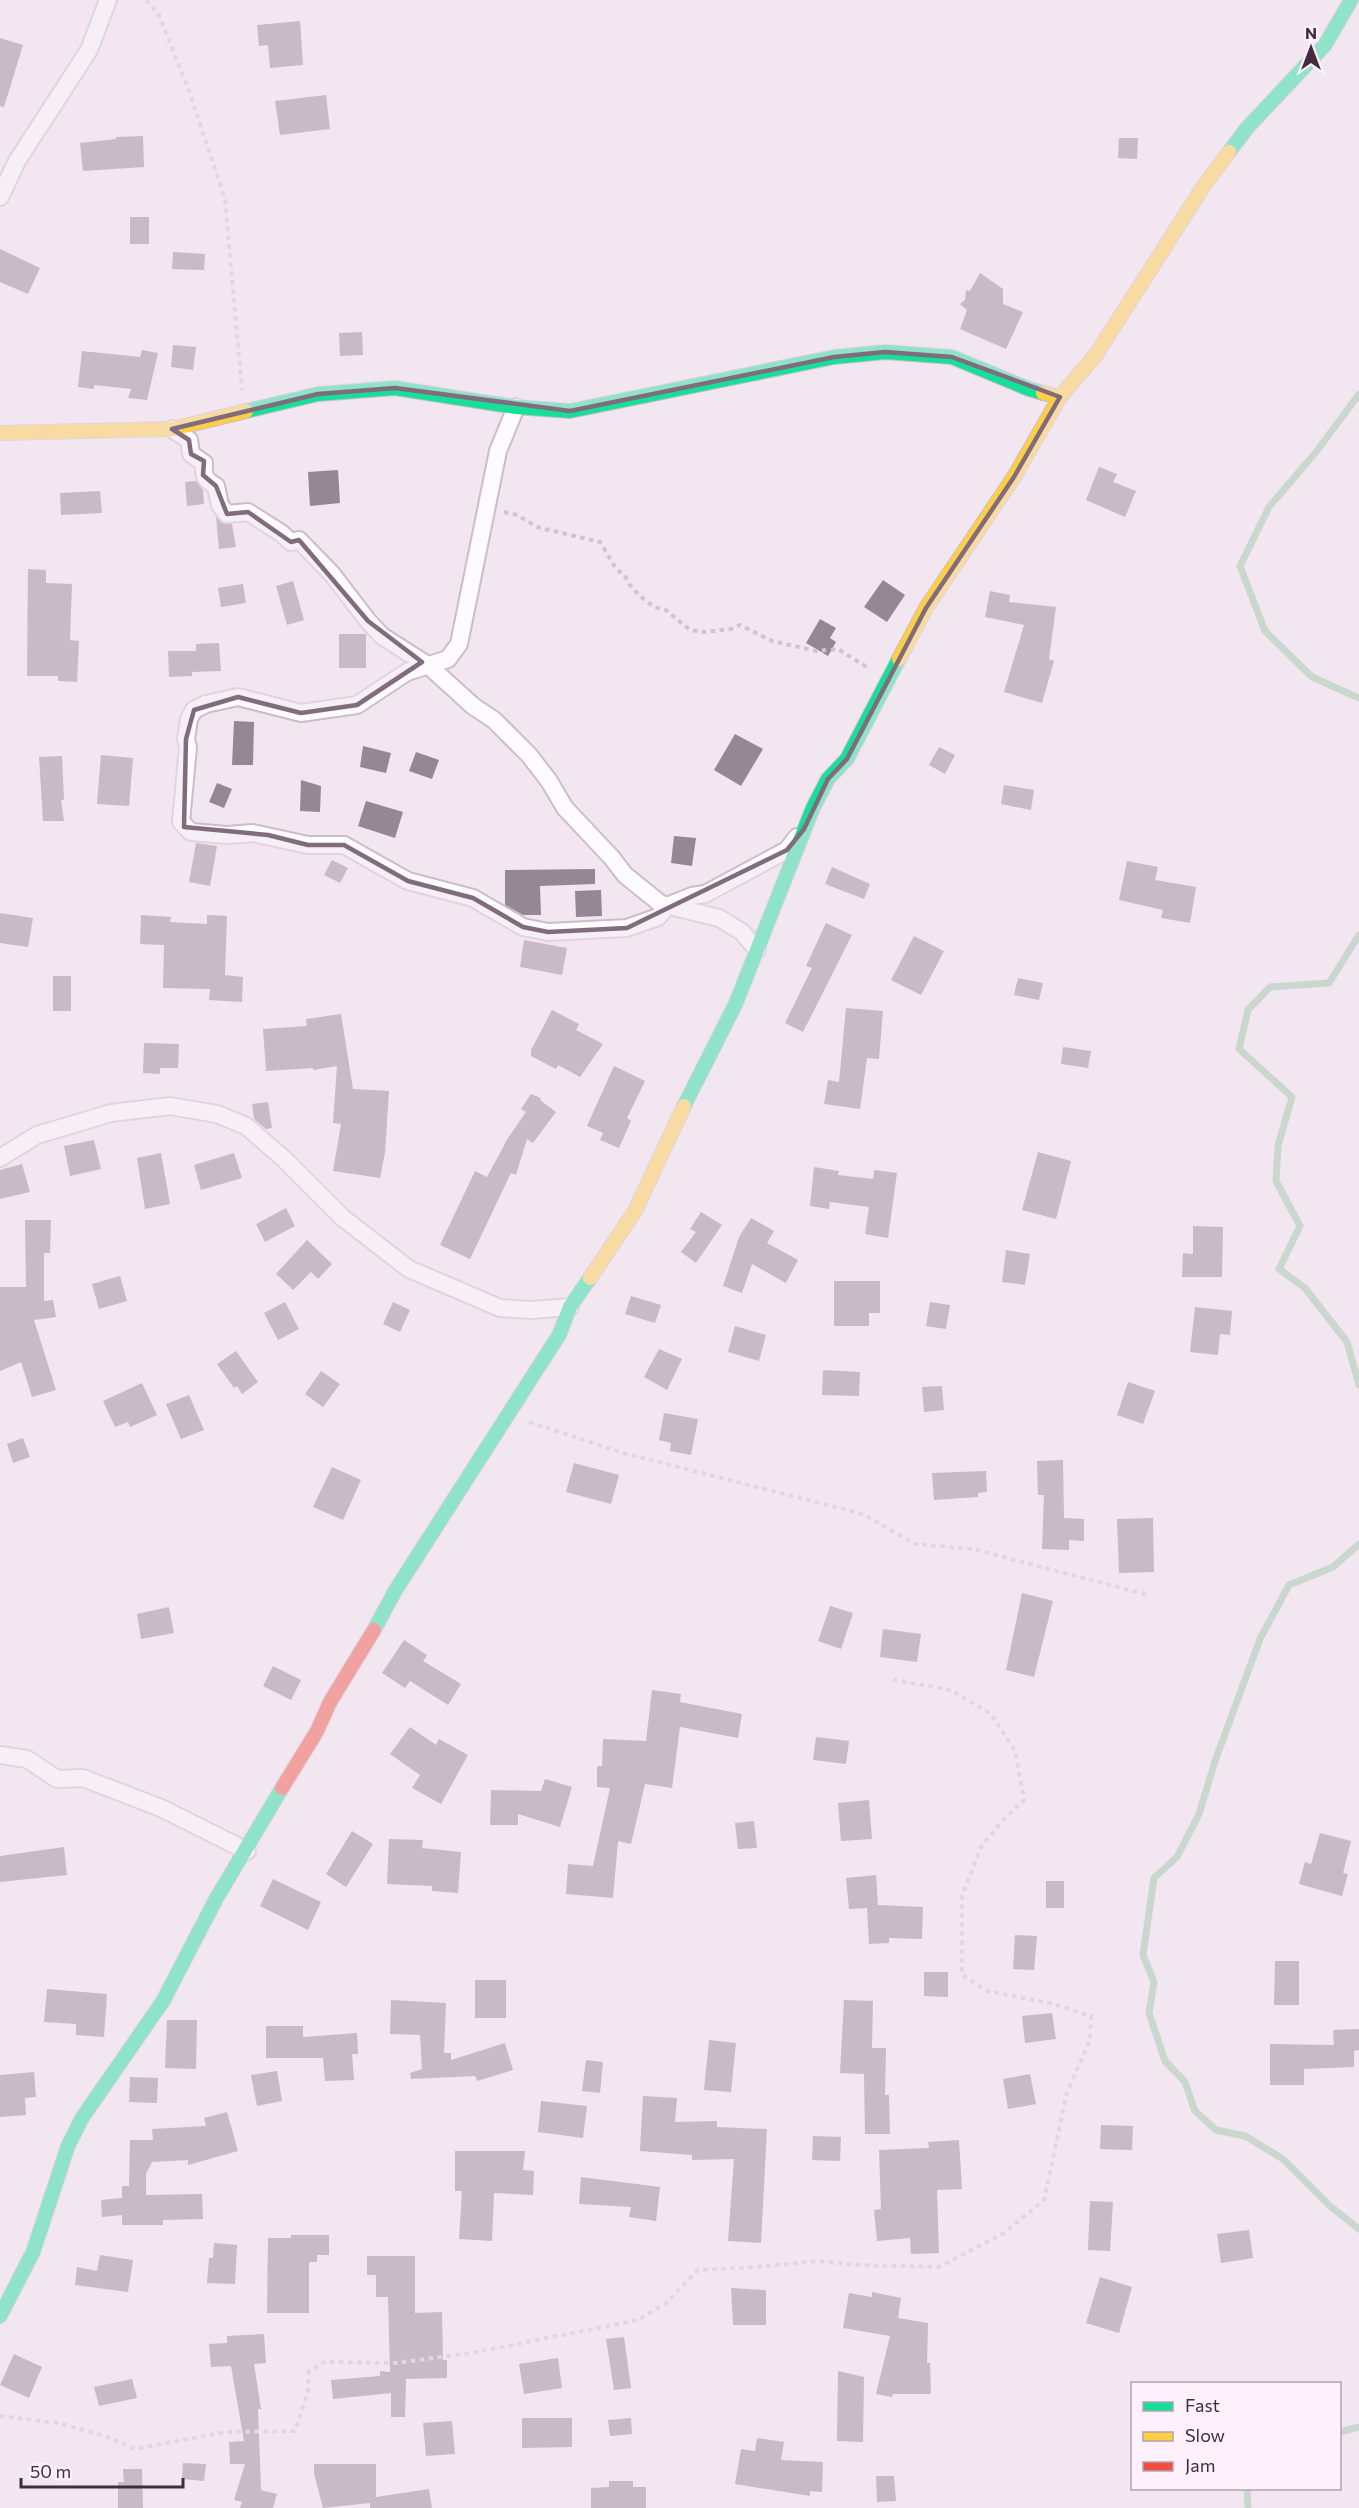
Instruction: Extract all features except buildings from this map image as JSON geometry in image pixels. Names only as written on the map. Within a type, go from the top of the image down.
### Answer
[{"type":"street","points":[[0,197],[17,161],[89,50],[108,0]]},
{"type":"street","points":[[0,2316],[33,2252],[68,2146],[82,2118],[163,2001],[216,1899],[247,1851],[317,1731],[330,1702],[363,1652],[395,1591],[559,1335],[570,1307],[635,1211],[714,1043],[736,1003],[804,829],[828,779],[847,759],[926,608],[1014,477],[1060,397],[1096,353],[1203,187],[1247,128],[1325,45],[1351,0]]},
{"type":"street","points":[[0,433],[172,429],[318,394],[395,388],[516,408],[570,411],[834,357],[885,352],[952,357],[1029,389],[1060,397]]},
{"type":"street","points":[[516,408],[498,451],[459,644],[448,659],[406,672],[357,705],[328,711],[301,713],[238,698],[206,704],[194,710],[189,718],[186,739],[188,747],[181,822],[184,827],[191,832],[268,835],[276,840],[308,845],[345,845],[408,881],[473,898],[523,927],[548,932],[627,928],[658,916],[667,906],[692,896],[705,894],[787,850],[804,829]]},
{"type":"street","points":[[172,429],[189,440],[191,454],[204,463],[203,475],[207,481],[216,486],[220,505],[227,514],[248,512],[291,542],[299,540],[332,574],[382,636],[429,666],[473,706],[495,720],[529,755],[549,781],[565,808],[625,875],[661,904],[719,918],[742,932],[757,950]]},
{"type":"street","points":[[0,1158],[37,1135],[111,1113],[170,1106],[217,1114],[246,1126],[283,1158],[343,1218],[409,1269],[500,1308],[532,1310],[570,1307]]},
{"type":"street","points":[[0,1755],[27,1759],[57,1779],[83,1778],[161,1808],[247,1851]]},
{"type":"path","points":[[146,0],[159,15],[189,91],[225,199],[241,365],[243,402],[238,414]]},
{"type":"path","points":[[486,508],[517,514],[537,527],[600,542],[616,570],[624,574],[629,584],[640,596],[654,607],[666,610],[690,630],[704,632],[731,629],[740,625],[772,640],[817,651],[838,649],[867,668],[891,675]]},
{"type":"path","points":[[508,1415],[623,1453],[863,1514],[915,1544],[973,1549],[1148,1595]]},
{"type":"path","points":[[0,2416],[58,2423],[105,2436],[135,2449],[226,2432],[295,2431],[308,2391],[309,2371],[324,2362],[397,2363],[477,2352],[638,2320],[665,2304],[698,2270],[819,2261],[856,2265],[939,2267],[1004,2233],[1044,2200],[1067,2092],[1090,2040],[1091,2016],[1050,2003],[987,1991],[962,1975],[962,1896],[981,1847],[1002,1821],[1024,1800],[1015,1751],[991,1714],[951,1690],[888,1679]]},
{"type":"highlighted area","points":[[885,352],[952,357],[1060,397],[1014,477],[926,608],[847,759],[828,779],[804,829],[787,850],[627,928],[548,932],[523,927],[473,898],[408,881],[344,845],[308,845],[268,835],[184,827],[186,739],[194,710],[238,697],[301,713],[357,705],[422,662],[368,621],[299,540],[291,542],[248,512],[227,514],[216,486],[203,475],[204,461],[191,454],[189,440],[172,429],[318,394],[395,388],[570,411],[834,357]]},
{"type":"waterway","points":[[1359,394],[1316,452],[1269,507],[1240,566],[1265,631],[1312,677],[1359,698]]},
{"type":"waterway","points":[[1359,935],[1329,983],[1270,987],[1248,1010],[1239,1049],[1292,1097],[1278,1146],[1276,1181],[1300,1226],[1279,1269],[1305,1288],[1347,1342],[1359,1385]]},
{"type":"waterway","points":[[1359,1544],[1333,1567],[1289,1585],[1260,1639],[1215,1761],[1199,1814],[1177,1857],[1154,1878],[1143,1955],[1154,1982],[1149,2013],[1165,2061],[1185,2082],[1195,2111],[1216,2130],[1245,2136],[1283,2159],[1330,2206],[1359,2229]]},
{"type":"waterway","points":[[1341,2432],[1359,2427]]},
{"type":"waterway","points":[[1247,2490],[1248,2508]]},
{"type":"traffic: fast","points":[[1229,152],[1247,128],[1325,45],[1351,0]]},
{"type":"traffic: fast","points":[[246,411],[318,394],[395,388],[516,407],[570,411],[834,357],[885,352],[952,357],[1043,393]]},
{"type":"traffic: fast","points":[[684,1106],[736,1003],[813,808],[828,779],[847,759],[899,659]]},
{"type":"traffic: fast","points":[[374,1630],[395,1591],[559,1335],[570,1307],[590,1278]]},
{"type":"traffic: fast","points":[[0,2316],[33,2252],[68,2146],[82,2118],[163,2001],[216,1899],[282,1788]]},
{"type":"traffic: slow","points":[[1043,393],[1060,397],[1097,353],[1203,187],[1229,152]]},
{"type":"traffic: slow","points":[[899,659],[926,608],[1014,477],[1060,397]]},
{"type":"traffic: slow","points":[[0,433],[172,429],[246,411]]},
{"type":"traffic: slow","points":[[590,1278],[635,1211],[684,1106]]},
{"type":"traffic: jam","points":[[282,1788],[374,1630]]}]
